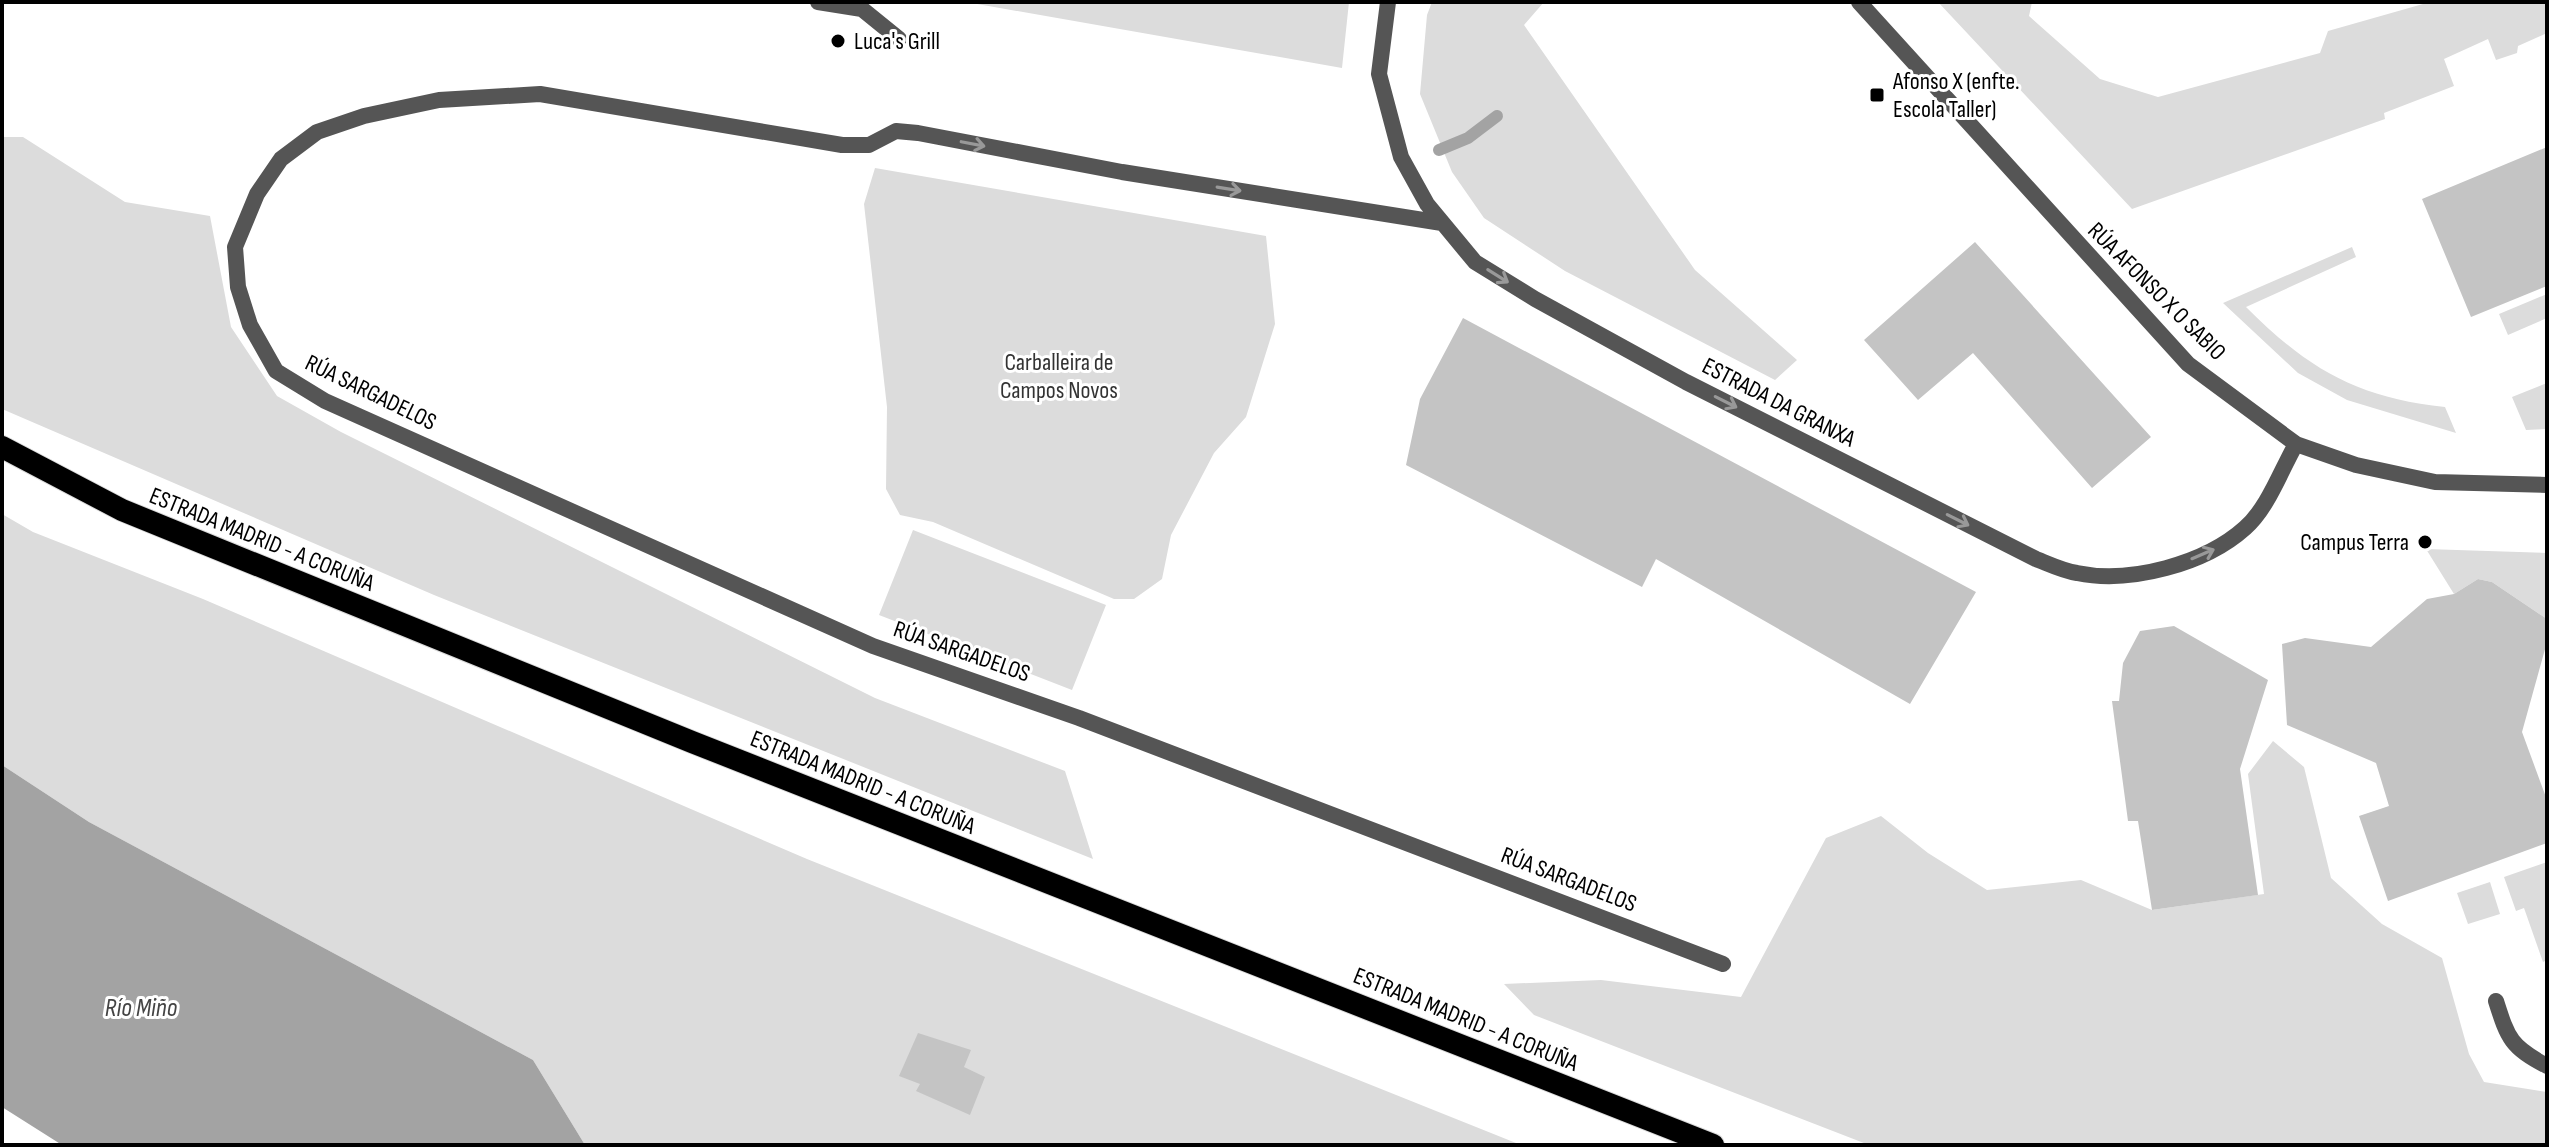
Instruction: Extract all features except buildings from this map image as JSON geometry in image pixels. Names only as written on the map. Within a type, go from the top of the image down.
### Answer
[{"type":"highway","name":"ESTRADA MADRID - A CORUÑA","points":[[2,447],[137,516],[707,748],[1713,1145]]},
{"type":"street","points":[[818,2],[862,9],[899,39]]},
{"type":"street","name":"ESTRADA DA GRANXA","points":[[1388,2],[1379,74],[1401,157],[1442,223],[1475,262],[1535,299],[1686,382],[2022,552],[2078,574],[2119,574],[2166,568],[2211,552],[2246,528],[2260,510],[2296,444]]},
{"type":"street","name":"RÚA AFONSO X O SABIO","points":[[1859,2],[2188,364],[2296,444],[2356,465],[2435,482],[2547,485]]},
{"type":"street","name":"RÚA SARGADELOS","points":[[1442,223],[1122,172],[896,131],[869,145],[842,145],[540,94],[439,100],[364,116],[317,132],[281,159],[257,194],[235,247],[238,287],[250,325],[276,371],[325,401],[873,646],[1079,718],[1723,964]]},
{"type":"street","points":[[2496,1001],[2508,1039],[2522,1053],[2547,1066]]},
{"type":"green space","points":[[966,2],[1349,2],[1342,68]]},
{"type":"green space","points":[[1432,2],[1544,2],[1524,25],[1695,270],[1797,360],[1775,380],[1565,271],[1484,218],[1452,172],[1420,94],[1427,15]]},
{"type":"green space","points":[[1938,2],[2032,2],[2029,16],[2100,79],[2158,97],[2320,53],[2328,31],[2430,2],[2547,2],[2547,33],[2518,46],[2517,53],[2496,60],[2488,39],[2444,59],[2454,86],[2384,113],[2385,119],[2132,209]]},
{"type":"green space","points":[[2,137],[23,137],[125,202],[210,216],[231,327],[277,396],[341,432],[875,698],[1065,771],[1093,859],[434,595],[2,409]]},
{"type":"green space","name":"Carballeira de Campos Novos","points":[[875,168],[1266,236],[1275,324],[1246,417],[1214,453],[1171,535],[1162,579],[1134,599],[1114,599],[933,522],[900,515],[886,489],[887,407],[864,204]]},
{"type":"green space","points":[[2352,247],[2356,257],[2246,307],[2291,348],[2336,377],[2386,396],[2445,407],[2456,433],[2347,400],[2298,373],[2223,303]]},
{"type":"green space","points":[[2547,294],[2547,318],[2508,335],[2499,314]]},
{"type":"green space","points":[[2547,383],[2547,429],[2526,430],[2512,397]]},
{"type":"green space","points":[[2,514],[33,532],[203,599],[807,859],[1521,1145],[585,1145],[533,1060],[89,822],[2,765]]},
{"type":"green space","points":[[913,530],[1106,605],[1072,690],[879,615]]},
{"type":"green space","points":[[2426,549],[2547,553],[2547,619],[2492,582],[2478,579],[2454,594]]},
{"type":"green space","points":[[2273,741],[2304,767],[2331,878],[2382,924],[2442,958],[2469,1054],[2484,1082],[2547,1092],[2547,1145],[1869,1145],[1534,1015],[1504,984],[1601,980],[1741,997],[1826,838],[1881,816],[1928,853],[1987,890],[2081,880],[2152,910],[2264,894],[2248,774]]},
{"type":"green space","points":[[2547,862],[2547,960],[2543,962],[2524,908],[2516,911],[2504,877]]},
{"type":"green space","points":[[2490,882],[2500,914],[2468,924],[2457,893]]},
{"type":"water","name":"Río Miño","points":[[2,765],[89,822],[533,1060],[585,1145],[62,1145],[2,1107]]},
{"type":"waterway","points":[[1439,150],[1468,138],[1497,116]]},
{"type":"place","name":"Luca's Grill","points":[[838,41]]},
{"type":"place","name":"Afonso X (enfte. Escola Taller)","points":[[1877,95]]},
{"type":"place","name":"Campus Terra","points":[[2425,542]]}]
